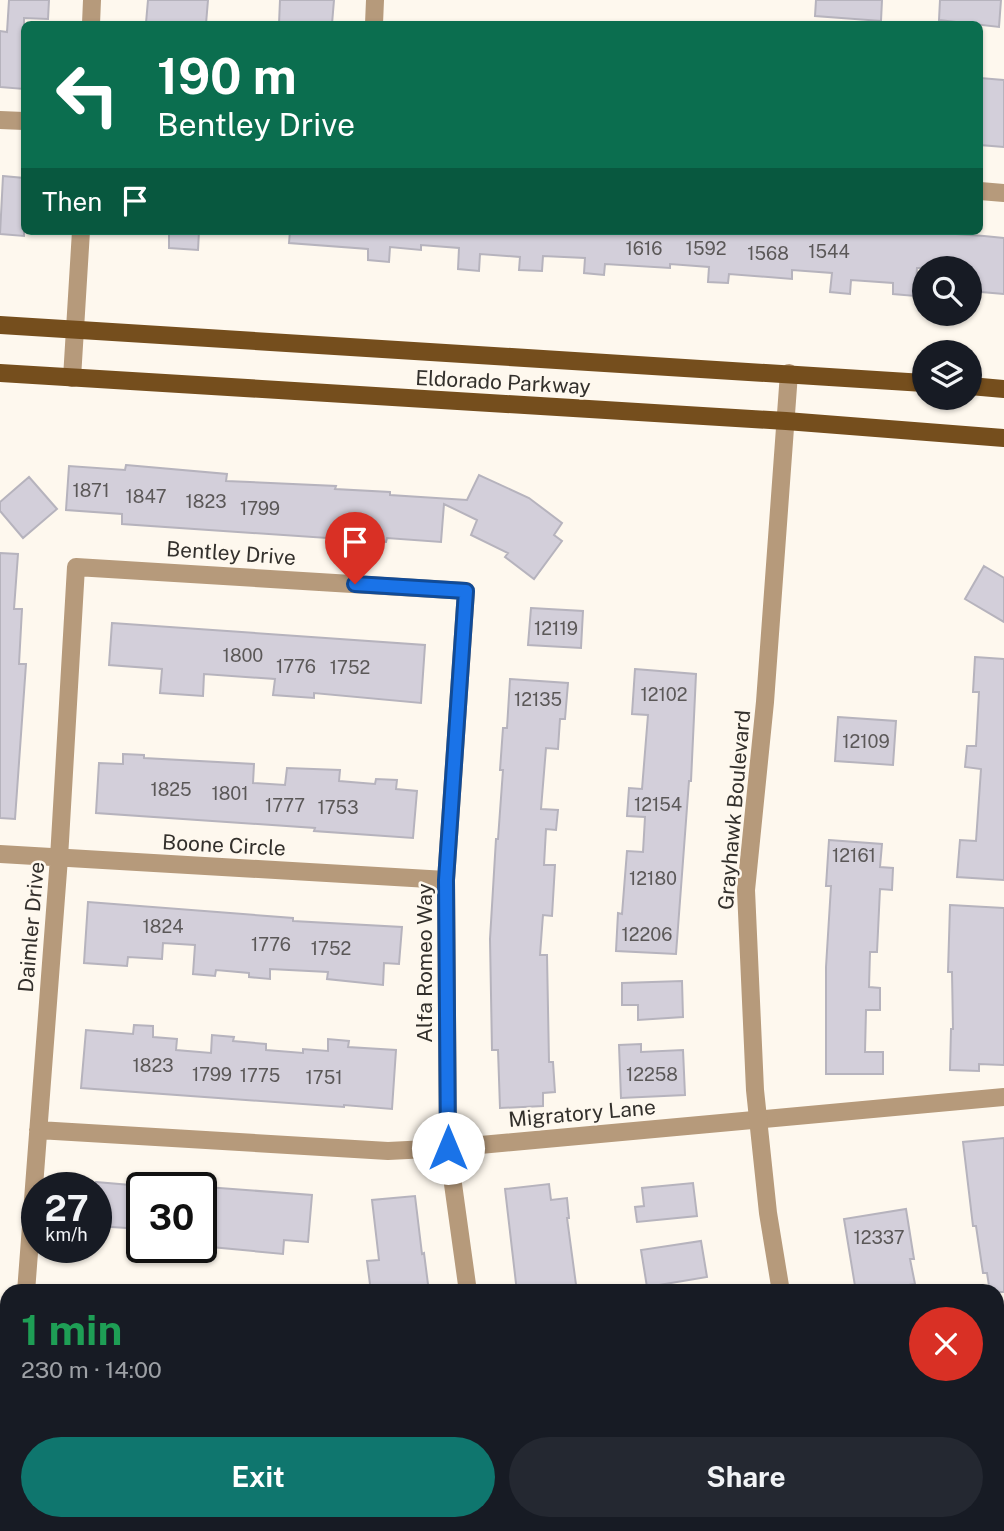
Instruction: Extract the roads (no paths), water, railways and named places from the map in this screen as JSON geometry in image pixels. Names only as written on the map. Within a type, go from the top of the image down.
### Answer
[{"type":"main road","name":"Eldorado Parkway","points":[[0,325],[912,382]]},
{"type":"main road","name":"Eldorado Parkway","points":[[0,373],[786,421],[1004,438]]},
{"type":"main road","points":[[982,387],[1004,389]]},
{"type":"street","points":[[91,21],[92,0]]},
{"type":"street","points":[[374,21],[375,0]]},
{"type":"street","points":[[0,120],[21,121]]},
{"type":"street","points":[[983,191],[1004,193]]},
{"type":"street","points":[[72,379],[81,235]]},
{"type":"street","name":"Grayhawk Boulevard","points":[[780,1284],[768,1213],[755,1090],[746,890],[765,702],[789,373]]},
{"type":"street","name":"Bentley Drive","points":[[76,567],[466,591]]},
{"type":"street","name":"Daimler Drive","points":[[27,1284],[60,858],[76,567]]},
{"type":"street","name":"Alfa Romeo Way","points":[[466,591],[446,880],[448,1148],[467,1284]]},
{"type":"street","name":"Boone Circle","points":[[0,854],[446,880]]},
{"type":"street","name":"Migratory Lane","points":[[38,1130],[388,1151],[448,1148],[1004,1097]]}]
